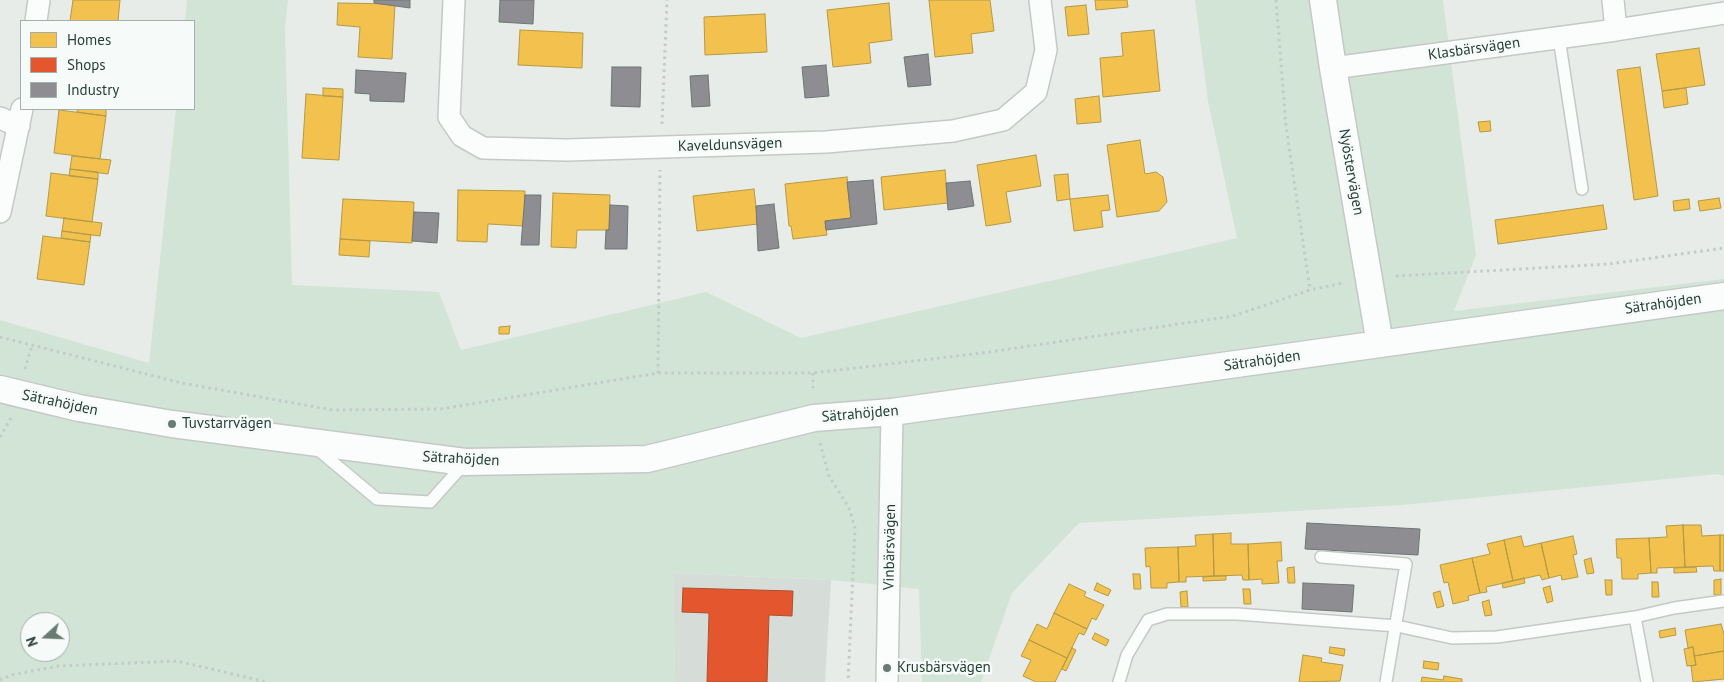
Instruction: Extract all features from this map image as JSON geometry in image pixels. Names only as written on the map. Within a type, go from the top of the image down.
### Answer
[{"type":"street","points":[[36,20],[39,0]]},
{"type":"street","name":"Kaveldunsvägen","points":[[454,0],[449,116],[462,136],[483,148],[661,148],[826,142],[952,131],[1003,120],[1036,92],[1046,50],[1040,0]]},
{"type":"street","name":"Nyöstervägen","points":[[1324,0],[1333,68],[1380,344]]},
{"type":"street","points":[[1613,0],[1616,30]]},
{"type":"street","name":"Klasbärsvägen","points":[[1333,68],[1616,30],[1724,12]]},
{"type":"street","points":[[0,212],[14,118]]},
{"type":"street","name":"Sätrahöjden","points":[[0,389],[88,410],[311,443],[465,462],[647,458],[814,418],[892,412],[1724,296]]},
{"type":"street","name":"Vinbärsvägen","points":[[887,682],[892,412]]},
{"type":"lane","points":[[1560,38],[1582,189]]},
{"type":"lane","points":[[311,443],[377,499],[430,502],[465,462]]},
{"type":"lane","points":[[1321,557],[1406,564],[1386,682]]},
{"type":"lane","points":[[1119,682],[1127,655],[1148,620],[1167,614],[1237,614],[1397,626],[1452,638],[1498,637],[1635,617],[1674,608],[1724,601]]},
{"type":"lane","points":[[1635,617],[1647,682]]},
{"type":"path","points":[[658,373],[661,148],[667,0]]},
{"type":"path","points":[[1276,0],[1286,126],[1310,290]]},
{"type":"path","points":[[0,337],[182,383],[333,410],[441,409],[658,373],[813,373],[982,353],[1232,316],[1310,290],[1369,278],[1609,264],[1724,248]]},
{"type":"path","points":[[813,373],[814,418],[829,476],[849,508],[855,528],[848,682]]},
{"type":"path","points":[[0,680],[11,674],[59,666],[177,661],[267,682]]},
{"type":"shaded area","points":[[673,573],[831,580],[825,682],[675,682]]},
{"type":"green space","points":[[187,0],[288,0],[285,28],[292,285],[439,292],[461,350],[706,292],[801,338],[1237,238],[1208,101],[1195,0],[1443,0],[1476,255],[1454,311],[1724,279],[1724,476],[1718,474],[1403,505],[1079,523],[1012,593],[981,682],[922,682],[919,589],[831,580],[673,573],[675,682],[0,682],[0,320],[149,363],[176,110],[195,110],[195,20],[185,20]]},
{"type":"building: Homes","points":[[73,0],[120,0],[118,20],[70,20]]},
{"type":"building: Homes","points":[[929,0],[990,0],[994,31],[971,34],[973,53],[935,57]]},
{"type":"building: Homes","points":[[1095,0],[1127,0],[1128,7],[1096,10]]},
{"type":"building: Homes","points":[[338,3],[395,4],[392,59],[358,57],[360,27],[337,25]]},
{"type":"building: Homes","points":[[889,3],[892,40],[869,43],[871,63],[833,67],[827,10]]},
{"type":"building: Homes","points":[[1086,5],[1089,34],[1068,36],[1065,7]]},
{"type":"building: Homes","points":[[765,14],[767,52],[705,55],[704,17]]},
{"type":"building: Homes","points":[[520,30],[583,33],[582,68],[518,65]]},
{"type":"building: Homes","points":[[1154,30],[1160,91],[1103,97],[1100,58],[1123,56],[1121,33]]},
{"type":"building: Homes","points":[[1699,48],[1705,85],[1662,91],[1656,54]]},
{"type":"building: Homes","points":[[1640,67],[1658,196],[1634,200],[1617,70]]},
{"type":"building: Homes","points":[[323,88],[343,89],[343,97],[323,96]]},
{"type":"building: Homes","points":[[1686,88],[1688,104],[1664,108],[1662,91]]},
{"type":"building: Homes","points":[[306,94],[343,97],[339,160],[302,158]]},
{"type":"building: Homes","points":[[1099,96],[1101,122],[1077,124],[1075,99]]},
{"type":"building: Homes","points":[[59,110],[106,116],[100,159],[54,153]]},
{"type":"building: Homes","points":[[77,110],[106,110],[106,116],[77,112]]},
{"type":"building: Homes","points":[[1490,121],[1491,131],[1480,132],[1478,122]]},
{"type":"building: Homes","points":[[1140,140],[1145,174],[1156,172],[1163,177],[1167,202],[1159,211],[1117,217],[1107,145]]},
{"type":"building: Homes","points":[[1036,155],[1041,186],[1006,192],[1011,222],[986,226],[977,165]]},
{"type":"building: Homes","points":[[72,156],[111,160],[108,174],[70,169]]},
{"type":"building: Homes","points":[[70,169],[98,172],[98,179],[69,176]]},
{"type":"building: Homes","points":[[945,170],[948,203],[884,210],[881,177]]},
{"type":"building: Homes","points":[[51,173],[98,179],[92,222],[46,216]]},
{"type":"building: Homes","points":[[1068,174],[1070,199],[1057,201],[1054,175]]},
{"type":"building: Homes","points":[[847,177],[851,218],[825,221],[827,235],[793,239],[791,226],[789,226],[785,184]]},
{"type":"building: Homes","points":[[754,189],[758,224],[697,231],[693,196]]},
{"type":"building: Homes","points":[[458,190],[525,191],[524,226],[488,224],[487,242],[457,241]]},
{"type":"building: Homes","points":[[553,193],[610,195],[609,230],[577,230],[576,248],[551,247]]},
{"type":"building: Homes","points":[[1108,195],[1110,210],[1101,211],[1103,227],[1074,231],[1070,199]]},
{"type":"building: Homes","points":[[1719,198],[1721,208],[1700,211],[1698,201]]},
{"type":"building: Homes","points":[[343,199],[414,202],[412,243],[340,239]]},
{"type":"building: Homes","points":[[1689,199],[1690,209],[1674,211],[1673,201]]},
{"type":"building: Homes","points":[[1603,205],[1607,229],[1498,244],[1495,220]]},
{"type":"building: Homes","points":[[64,218],[102,223],[100,236],[62,231]]},
{"type":"building: Homes","points":[[62,231],[91,235],[90,242],[61,238]]},
{"type":"building: Homes","points":[[43,236],[90,242],[84,285],[37,279]]},
{"type":"building: Homes","points":[[340,239],[370,241],[369,257],[339,255]]},
{"type":"building: Homes","points":[[510,326],[509,334],[499,334],[499,327]]},
{"type":"building: Homes","points":[[1683,525],[1701,525],[1702,536],[1720,535],[1720,571],[1714,571],[1713,566],[1685,567]]},
{"type":"building: Homes","points":[[1683,525],[1685,567],[1657,568],[1657,573],[1651,573],[1649,538],[1667,537],[1666,526]]},
{"type":"building: Homes","points":[[1231,533],[1231,544],[1248,544],[1249,580],[1243,580],[1242,575],[1214,576],[1213,534]]},
{"type":"building: Homes","points":[[1213,534],[1214,576],[1186,577],[1186,582],[1179,582],[1178,547],[1196,546],[1195,535]]},
{"type":"building: Homes","points":[[1720,535],[1724,535],[1724,571],[1720,571]]},
{"type":"building: Homes","points":[[1521,536],[1524,547],[1541,543],[1549,578],[1542,580],[1540,575],[1513,581],[1504,540]]},
{"type":"building: Homes","points":[[1573,536],[1577,554],[1573,555],[1578,577],[1562,580],[1561,575],[1549,578],[1541,543]]},
{"type":"building: Homes","points":[[1649,538],[1651,573],[1638,574],[1638,579],[1622,579],[1621,558],[1617,558],[1616,539]]},
{"type":"building: Homes","points":[[1504,540],[1513,581],[1486,587],[1487,592],[1480,593],[1472,558],[1490,554],[1487,544]]},
{"type":"building: Homes","points":[[1281,542],[1282,561],[1277,561],[1279,583],[1262,584],[1262,579],[1249,580],[1248,544]]},
{"type":"building: Homes","points":[[1178,547],[1179,582],[1167,583],[1167,588],[1151,588],[1150,566],[1146,567],[1145,548]]},
{"type":"building: Homes","points":[[1472,558],[1480,593],[1468,596],[1469,600],[1453,604],[1448,582],[1444,583],[1440,565]]},
{"type":"building: Homes","points":[[1591,558],[1594,573],[1587,574],[1584,560]]},
{"type":"building: Homes","points":[[1294,567],[1295,583],[1288,583],[1287,568]]},
{"type":"building: Homes","points":[[1696,567],[1697,572],[1674,573],[1674,568]]},
{"type":"building: Homes","points":[[1133,574],[1140,574],[1141,589],[1134,589]]},
{"type":"building: Homes","points":[[1226,576],[1226,580],[1203,581],[1203,577]]},
{"type":"building: Homes","points":[[1524,578],[1525,583],[1503,588],[1502,583]]},
{"type":"building: Homes","points":[[1721,579],[1721,595],[1714,595],[1714,580]]},
{"type":"building: Homes","points":[[1605,580],[1612,580],[1612,595],[1606,595]]},
{"type":"building: Homes","points":[[1652,582],[1658,582],[1659,597],[1652,597]]},
{"type":"building: Homes","points":[[1097,583],[1111,590],[1108,596],[1094,590]]},
{"type":"building: Homes","points":[[1069,584],[1086,592],[1084,596],[1104,605],[1096,620],[1092,618],[1087,629],[1054,613]]},
{"type":"building: Homes","points":[[1550,586],[1553,601],[1547,603],[1543,588]]},
{"type":"building: Homes","points":[[1243,589],[1250,589],[1251,604],[1244,604]]},
{"type":"building: Homes","points":[[1187,591],[1188,607],[1181,607],[1180,592]]},
{"type":"building: Homes","points":[[1440,591],[1444,606],[1437,608],[1433,593]]},
{"type":"building: Homes","points":[[1489,600],[1492,615],[1485,616],[1482,602]]},
{"type":"building: Homes","points":[[1054,613],[1087,629],[1084,635],[1079,633],[1067,658],[1029,640],[1037,624],[1047,629]]},
{"type":"building: Homes","points":[[1721,624],[1724,634],[1724,651],[1694,656],[1693,647],[1688,648],[1685,630]]},
{"type":"building: Homes","points":[[1675,628],[1676,635],[1660,638],[1659,631]]},
{"type":"building: Homes","points":[[1095,633],[1109,640],[1106,646],[1092,639]]},
{"type":"building: Homes","points":[[1029,640],[1067,658],[1055,682],[1036,682],[1023,676],[1031,660],[1021,656]]},
{"type":"building: Homes","points":[[1330,647],[1345,649],[1344,656],[1329,653]]},
{"type":"building: Homes","points":[[1693,647],[1696,665],[1687,666],[1684,649]]},
{"type":"building: Homes","points":[[1072,648],[1076,650],[1066,671],[1062,669]]},
{"type":"building: Homes","points":[[1724,651],[1724,679],[1693,682],[1691,666],[1696,665],[1694,656]]},
{"type":"building: Homes","points":[[1303,655],[1322,658],[1321,662],[1343,665],[1340,681],[1299,682]]},
{"type":"building: Homes","points":[[1424,661],[1439,663],[1438,670],[1423,668]]},
{"type":"building: Homes","points":[[1444,676],[1462,679],[1462,682],[1421,682],[1422,677],[1443,680]]},
{"type":"building: Shops","points":[[683,588],[793,591],[792,616],[769,615],[767,682],[707,682],[709,613],[682,612]]},
{"type":"building: Industry","points":[[374,0],[410,0],[410,8],[374,3]]},
{"type":"building: Industry","points":[[500,0],[534,0],[533,24],[499,22]]},
{"type":"building: Industry","points":[[928,54],[931,85],[908,87],[904,57]]},
{"type":"building: Industry","points":[[826,65],[829,96],[805,98],[802,67]]},
{"type":"building: Industry","points":[[612,67],[641,67],[640,107],[611,106]]},
{"type":"building: Industry","points":[[356,70],[406,73],[404,102],[370,101],[370,94],[355,93]]},
{"type":"building: Industry","points":[[708,75],[710,106],[692,107],[690,76]]},
{"type":"building: Industry","points":[[873,180],[877,224],[826,230],[825,221],[851,218],[847,182]]},
{"type":"building: Industry","points":[[970,181],[974,206],[948,210],[946,183]]},
{"type":"building: Industry","points":[[525,195],[541,195],[539,245],[521,245]]},
{"type":"building: Industry","points":[[774,204],[779,248],[758,251],[756,206]]},
{"type":"building: Industry","points":[[610,205],[628,206],[627,249],[605,249],[606,230],[609,230]]},
{"type":"building: Industry","points":[[414,212],[439,213],[437,243],[412,241]]},
{"type":"building: Industry","points":[[1307,523],[1420,529],[1418,555],[1305,549]]},
{"type":"building: Industry","points":[[1303,583],[1354,585],[1352,612],[1302,609]]},
{"type":"place","name":"Tuvstarrvägen","points":[[172,424]]},
{"type":"place","name":"Krusbärsvägen","points":[[887,668]]}]
